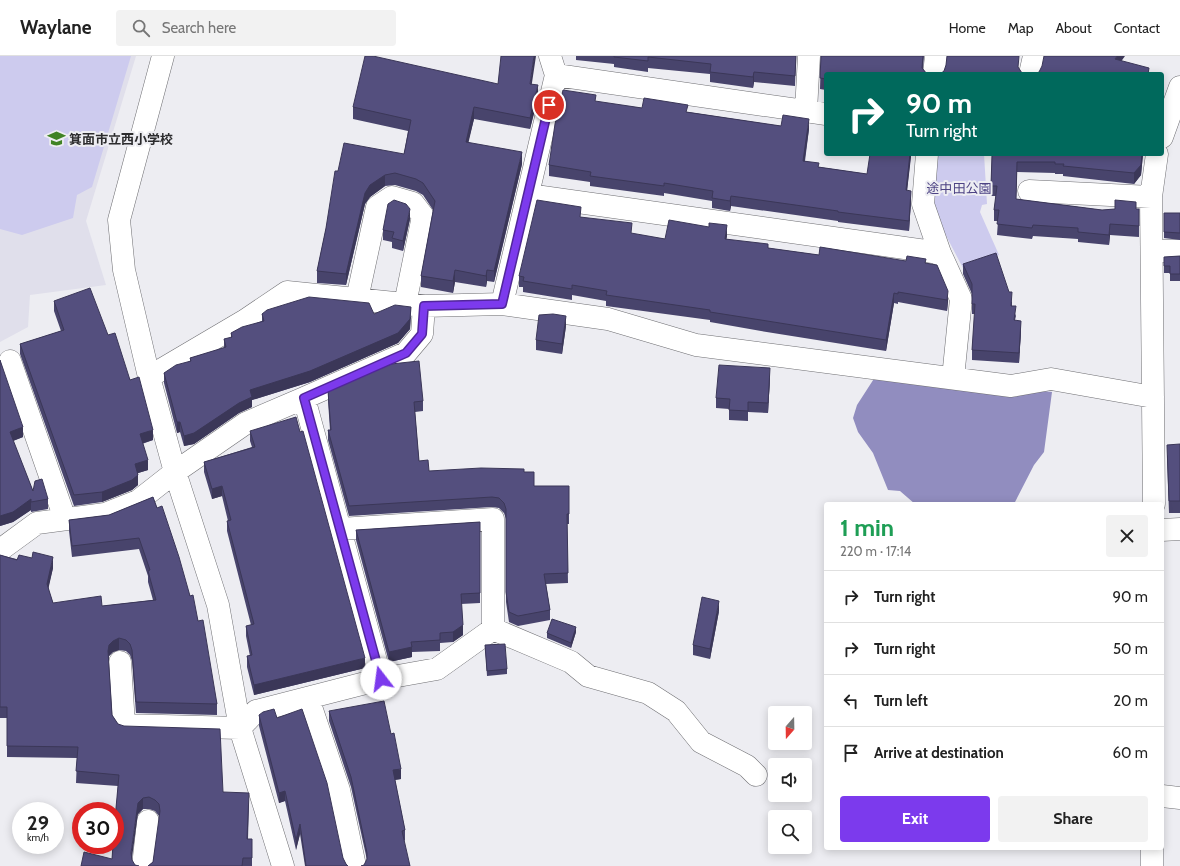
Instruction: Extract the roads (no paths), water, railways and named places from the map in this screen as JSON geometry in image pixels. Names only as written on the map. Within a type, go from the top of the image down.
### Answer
[{"type":"street","points":[[163,56],[119,220],[124,270],[174,472],[218,605],[240,728],[283,866]]},
{"type":"street","points":[[502,304],[528,195],[553,66],[816,113],[809,56]]},
{"type":"street","points":[[934,72],[936,56]]},
{"type":"street","points":[[1030,72],[1034,56]]},
{"type":"street","points":[[1164,131],[1180,87]]},
{"type":"street","points":[[927,156],[923,204],[940,253],[961,299],[953,378]]},
{"type":"street","points":[[1154,502],[1151,197],[1157,156]]},
{"type":"street","points":[[1029,192],[1151,197]]},
{"type":"street","points":[[528,195],[940,253]]},
{"type":"street","points":[[0,550],[37,523],[105,514],[138,501],[174,472],[246,423],[406,353],[422,334],[414,305],[423,216],[414,203],[392,197],[377,206],[357,299]]},
{"type":"street","points":[[1152,251],[1180,251]]},
{"type":"street","points":[[150,377],[244,321],[287,292],[414,305],[502,304],[608,319],[696,345],[1011,386],[1051,379],[1153,397]]},
{"type":"street","points":[[10,361],[65,519]]},
{"type":"street","points":[[304,398],[381,679]]},
{"type":"street","points":[[340,529],[493,519],[493,629]]},
{"type":"street","points":[[1164,530],[1180,529]]},
{"type":"street","points":[[120,662],[124,725],[240,728],[256,711],[381,679],[437,669],[493,629]]},
{"type":"street","points":[[493,629],[571,662],[588,676],[648,693],[676,711],[701,742],[747,766],[756,775]]},
{"type":"street","points":[[308,698],[339,790],[355,866]]},
{"type":"street","points":[[1164,796],[1180,798]]},
{"type":"street","points":[[143,866],[148,821]]},
{"type":"street","points":[[1152,850],[1152,866]]},
{"type":"place","name":"箕面市立西小学校","points":[[56,139]]},
{"type":"park label","name":"途中田公園","points":[[959,188]]}]
